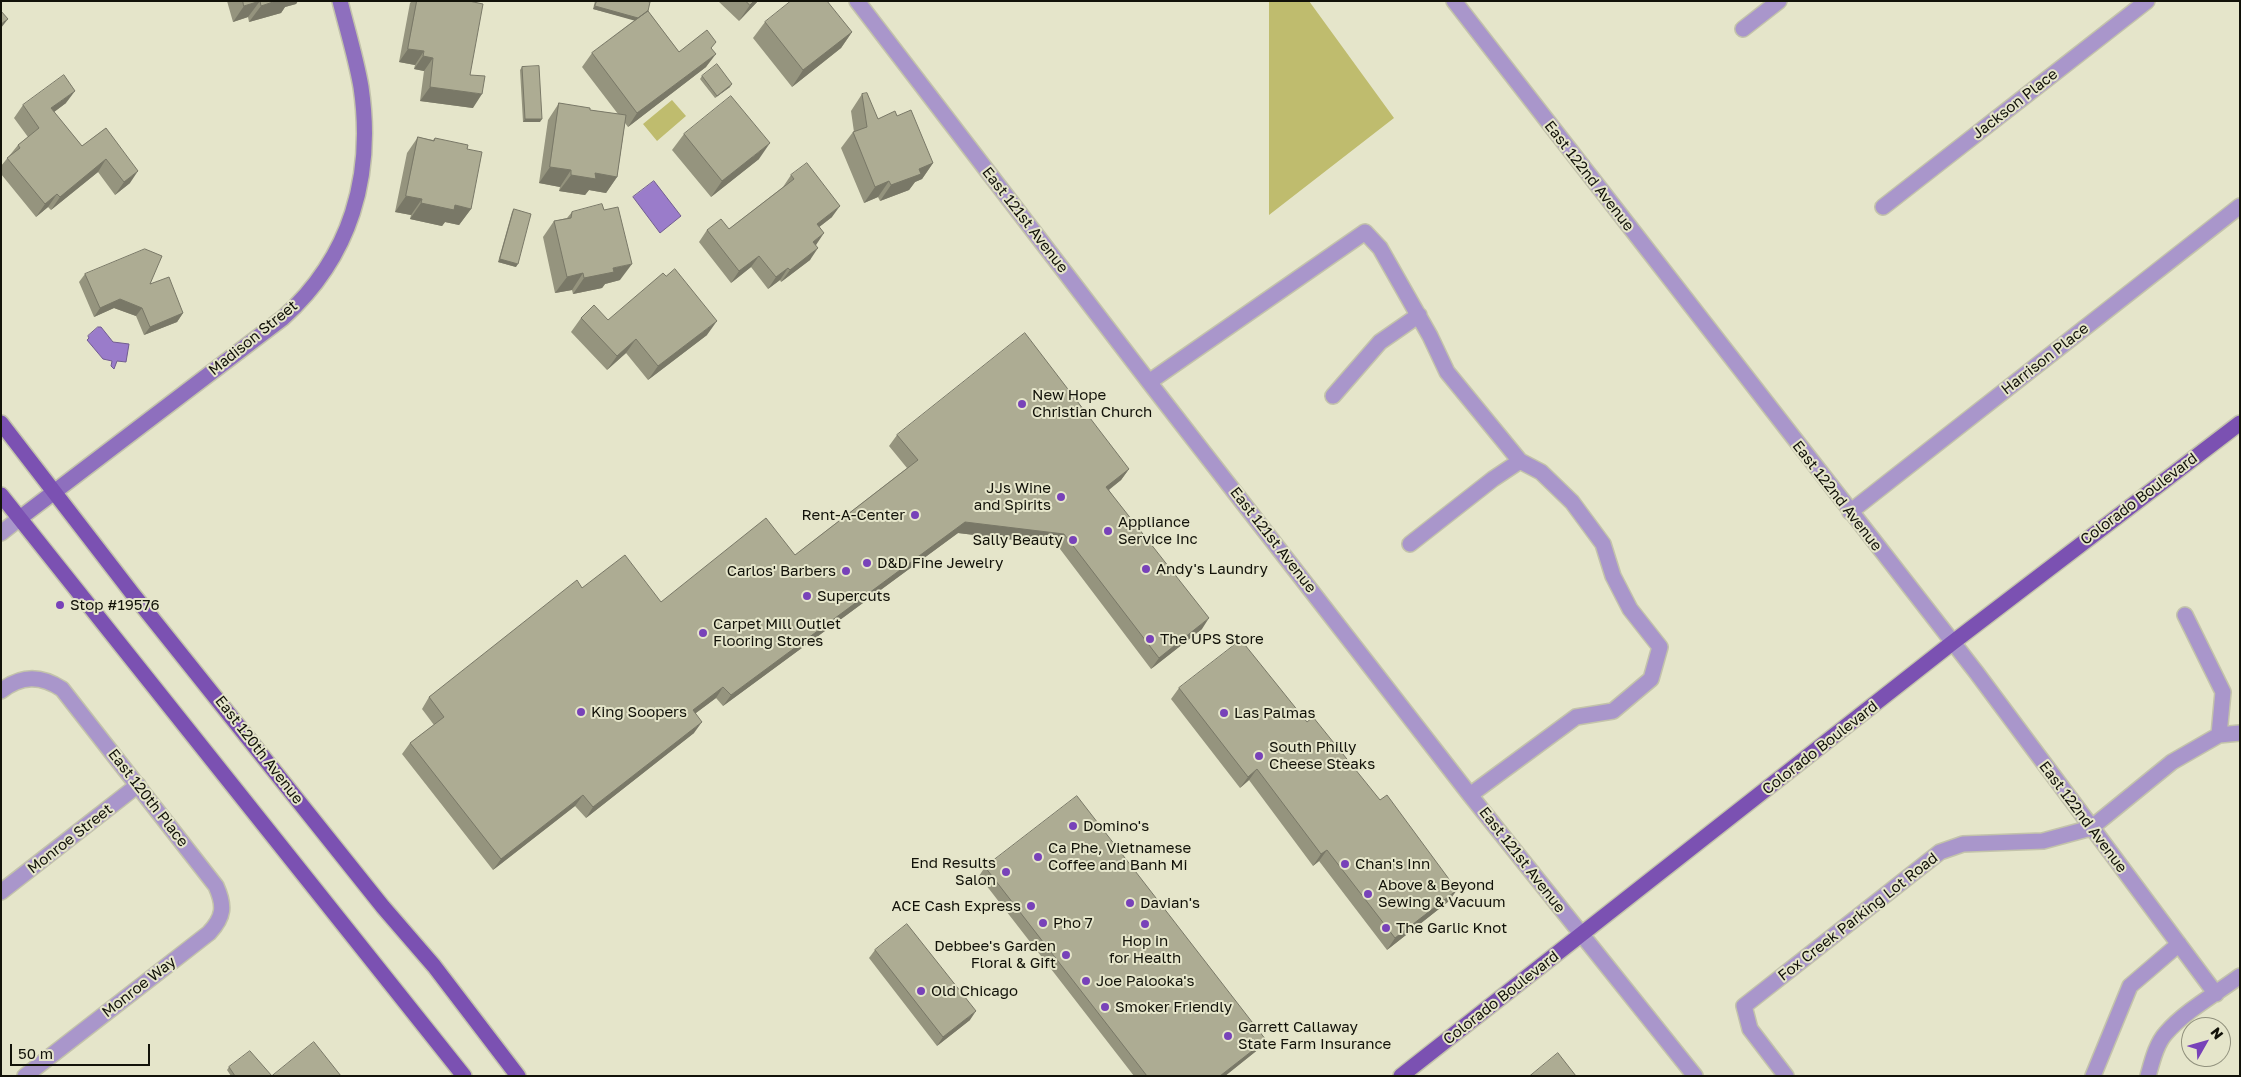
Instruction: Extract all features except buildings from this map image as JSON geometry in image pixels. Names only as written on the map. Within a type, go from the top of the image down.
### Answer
[{"type":"main road","name":"East 120th Avenue","points":[[1,423],[138,601],[383,907],[434,966],[518,1076]]},
{"type":"main road","name":"Colorado Boulevard","points":[[1402,1076],[1952,644],[2240,423]]},
{"type":"main road","points":[[1,494],[464,1076]]},
{"type":"street","name":"Madison Street","points":[[1,533],[54,490],[283,318],[309,291],[330,261],[345,236],[357,200],[364,148],[364,112],[360,85],[340,1]]},
{"type":"street","name":"East 121st Avenue","points":[[857,1],[1149,382],[1470,795],[1695,1076]]},
{"type":"street","name":"East 122nd Avenue","points":[[1454,1],[1952,644],[1976,672],[2216,994]]},
{"type":"street","points":[[1743,29],[1779,1]]},
{"type":"street","name":"Jackson Place","points":[[1883,207],[2147,1]]},
{"type":"street","name":"Harrison Place","points":[[1850,512],[2240,206]]},
{"type":"street","points":[[1149,382],[1365,232],[1380,248],[1419,315],[1447,372],[1520,461],[1541,472],[1572,502],[1603,544],[1613,576],[1630,608],[1660,647],[1651,679],[1613,711],[1576,717],[1470,795]]},
{"type":"street","points":[[1333,396],[1380,342],[1419,315]]},
{"type":"street","points":[[1410,544],[1493,479],[1520,461]]},
{"type":"street","points":[[2185,615],[2223,692],[2219,735]]},
{"type":"street","name":"East 120th Place","points":[[1,691],[17,681],[36,678],[52,683],[62,689],[216,886],[220,895],[222,912]]},
{"type":"street","points":[[2091,828],[2172,762],[2219,735],[2240,732]]},
{"type":"street","name":"Monroe Street","points":[[1,892],[138,785]]},
{"type":"street","name":"Fox Creek Parking Lot Road","points":[[1786,1076],[1750,1029],[1744,1006],[1940,852],[1963,844],[2044,841],[2091,828]]},
{"type":"street","name":"Monroe Way","points":[[25,1076],[210,933],[218,923],[222,912]]},
{"type":"street","points":[[2094,1076],[2130,986],[2179,944]]},
{"type":"street","points":[[2148,1076],[2154,1054],[2164,1034],[2240,976]]},
{"type":"shaded area","points":[[1269,1],[1309,1],[1394,118],[1269,215]]},
{"type":"shaded area","points":[[672,100],[686,116],[657,141],[643,124]]},
{"type":"shaded area","points":[[654,181],[681,216],[660,233],[633,197]]},
{"type":"shaded area","points":[[98,327],[101,327],[113,342],[129,344],[126,362],[117,361],[114,369],[111,366],[112,361],[103,359],[87,340],[88,336]]},
{"type":"place","name":"New Hope Christian Church","points":[[1022,404]]},
{"type":"place","name":"JJs Wine and Spirits","points":[[1061,497]]},
{"type":"place","name":"Rent-A-Center","points":[[915,515]]},
{"type":"place","name":"Appliance Service Inc","points":[[1108,531]]},
{"type":"place","name":"Sally Beauty","points":[[1073,540]]},
{"type":"place","name":"D&D Fine Jewelry","points":[[867,563]]},
{"type":"place","name":"Andy's Laundry","points":[[1146,569]]},
{"type":"place","name":"Carlos' Barbers","points":[[846,571]]},
{"type":"place","name":"Supercuts","points":[[807,596]]},
{"type":"place","name":"Stop #19576","points":[[60,605]]},
{"type":"place","name":"Carpet Mill Outlet Flooring Stores","points":[[703,633]]},
{"type":"place","name":"The UPS Store","points":[[1150,639]]},
{"type":"place","name":"King Soopers","points":[[581,712]]},
{"type":"place","name":"Las Palmas","points":[[1224,713]]},
{"type":"place","name":"South Philly Cheese Steaks","points":[[1259,756]]},
{"type":"place","name":"Domino's","points":[[1073,826]]},
{"type":"place","name":"Ca Phe, Vietnamese Coffee and Banh Mi","points":[[1038,857]]},
{"type":"place","name":"Chan's Inn","points":[[1345,864]]},
{"type":"place","name":"End Results Salon","points":[[1006,872]]},
{"type":"place","name":"Above & Beyond Sewing & Vacuum","points":[[1368,894]]},
{"type":"place","name":"Davian's","points":[[1130,903]]},
{"type":"place","name":"ACE Cash Express","points":[[1031,906]]},
{"type":"place","name":"Pho 7","points":[[1043,923]]},
{"type":"place","name":"Hop in for Health","points":[[1145,924]]},
{"type":"place","name":"The Garlic Knot","points":[[1386,928]]},
{"type":"place","name":"Debbee's Garden Floral & Gift","points":[[1066,955]]},
{"type":"place","name":"Joe Palooka's","points":[[1086,981]]},
{"type":"place","name":"Old Chicago","points":[[921,991]]},
{"type":"place","name":"Smoker Friendly","points":[[1105,1007]]},
{"type":"place","name":"Garrett Callaway State Farm Insurance","points":[[1228,1036]]}]
